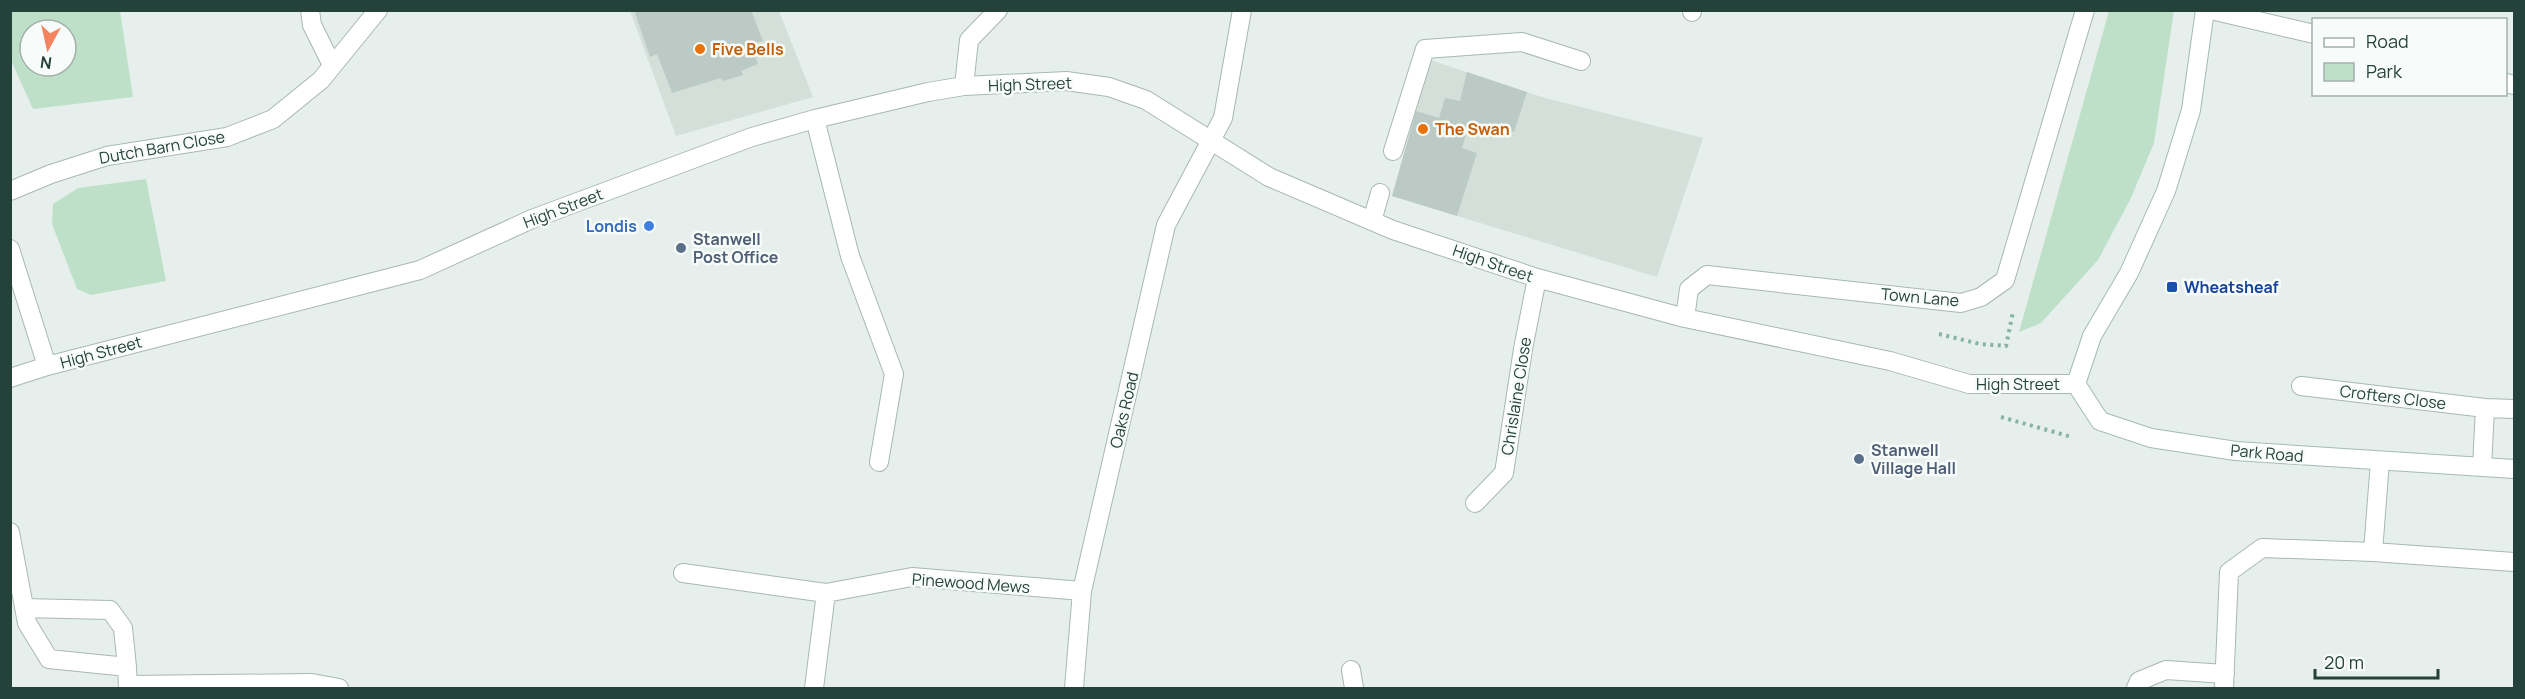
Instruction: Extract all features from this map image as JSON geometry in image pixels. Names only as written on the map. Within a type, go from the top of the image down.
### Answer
[{"type":"street","points":[[310,10],[312,25],[332,65]]},
{"type":"street","name":"Dutch Barn Close","points":[[10,191],[51,174],[106,156],[227,136],[273,119],[321,80],[378,10]]},
{"type":"street","points":[[964,86],[969,40],[998,10]]},
{"type":"street","name":"Oaks Road","points":[[1074,688],[1082,591],[1166,225],[1223,118],[1242,10]]},
{"type":"street","name":"Town Lane","points":[[1686,318],[1689,290],[1707,275],[1961,303],[1981,297],[2005,280],[2085,10]]},
{"type":"street","points":[[2076,384],[2092,336],[2129,273],[2166,191],[2191,111],[2205,10]]},
{"type":"street","points":[[2211,10],[2312,34]]},
{"type":"street","points":[[1393,151],[1425,49],[1522,42],[1581,61]]},
{"type":"street","name":"High Street","points":[[10,378],[47,366],[420,270],[532,219],[753,137],[815,119],[928,92],[964,86],[1066,81],[1109,87],[1146,100],[1269,177],[1393,230],[1537,278],[1686,318],[1879,359],[1969,384],[2076,384]]},
{"type":"street","points":[[815,119],[850,256],[894,374],[879,462]]},
{"type":"street","points":[[1372,220],[1380,193]]},
{"type":"street","points":[[10,249],[47,366]]},
{"type":"street","name":"Chrislaine Close","points":[[1475,503],[1504,473],[1523,348],[1537,278]]},
{"type":"street","name":"Park Road","points":[[2076,384],[2100,421],[2151,438],[2236,451],[2514,469]]},
{"type":"street","name":"Crofters Close","points":[[2301,386],[2486,408]]},
{"type":"street","points":[[2482,467],[2486,408],[2514,410]]},
{"type":"street","points":[[2373,552],[2380,461]]},
{"type":"street","points":[[10,532],[27,623],[49,659],[128,680],[312,683],[339,688]]},
{"type":"street","points":[[2136,688],[2139,681],[2166,670],[2225,681],[2229,572],[2262,548],[2373,552],[2514,562]]},
{"type":"street","name":"Pinewood Mews","points":[[683,573],[826,593],[912,576],[1082,591]]},
{"type":"street","points":[[814,688],[826,593]]},
{"type":"street","points":[[24,608],[110,610],[123,628],[128,680]]},
{"type":"street","points":[[1351,670],[1354,688]]},
{"type":"path","points":[[1930,332],[1980,344],[2006,346]]},
{"type":"path","points":[[1999,416],[2069,435]]},
{"type":"shaded area","points":[[630,11],[779,11],[813,97],[676,136]]},
{"type":"shaded area","points":[[1430,60],[1542,97],[1703,138],[1657,277],[1392,196]]},
{"type":"green space","points":[[10,11],[120,11],[133,97],[33,109],[19,78],[78,78],[78,18],[18,18],[18,76],[11,60]]},
{"type":"green space","points":[[2109,11],[2174,11],[2154,143],[2130,200],[2098,260],[2041,323],[2019,332]]},
{"type":"green space","points":[[146,179],[166,281],[91,295],[77,289],[52,224],[53,204],[78,188]]},
{"type":"building","name":"Five Bells","points":[[634,10],[751,10],[763,41],[751,44],[758,64],[741,71],[743,75],[723,81],[721,78],[672,93],[657,54],[650,57]]},
{"type":"building","name":"The Swan","points":[[1467,72],[1527,92],[1514,132],[1490,126],[1488,130],[1469,125],[1462,148],[1477,153],[1457,216],[1392,196],[1416,111],[1439,118],[1445,98],[1460,101]]},
{"type":"place","name":"Five Bells","points":[[700,49]]},
{"type":"place","name":"The Swan","points":[[1423,129]]},
{"type":"place","name":"Londis","points":[[649,226]]},
{"type":"place","name":"Stanwell Post Office","points":[[681,248]]},
{"type":"place","name":"Wheatsheaf","points":[[2172,287]]},
{"type":"place","name":"Stanwell Village Hall","points":[[1859,459]]}]
